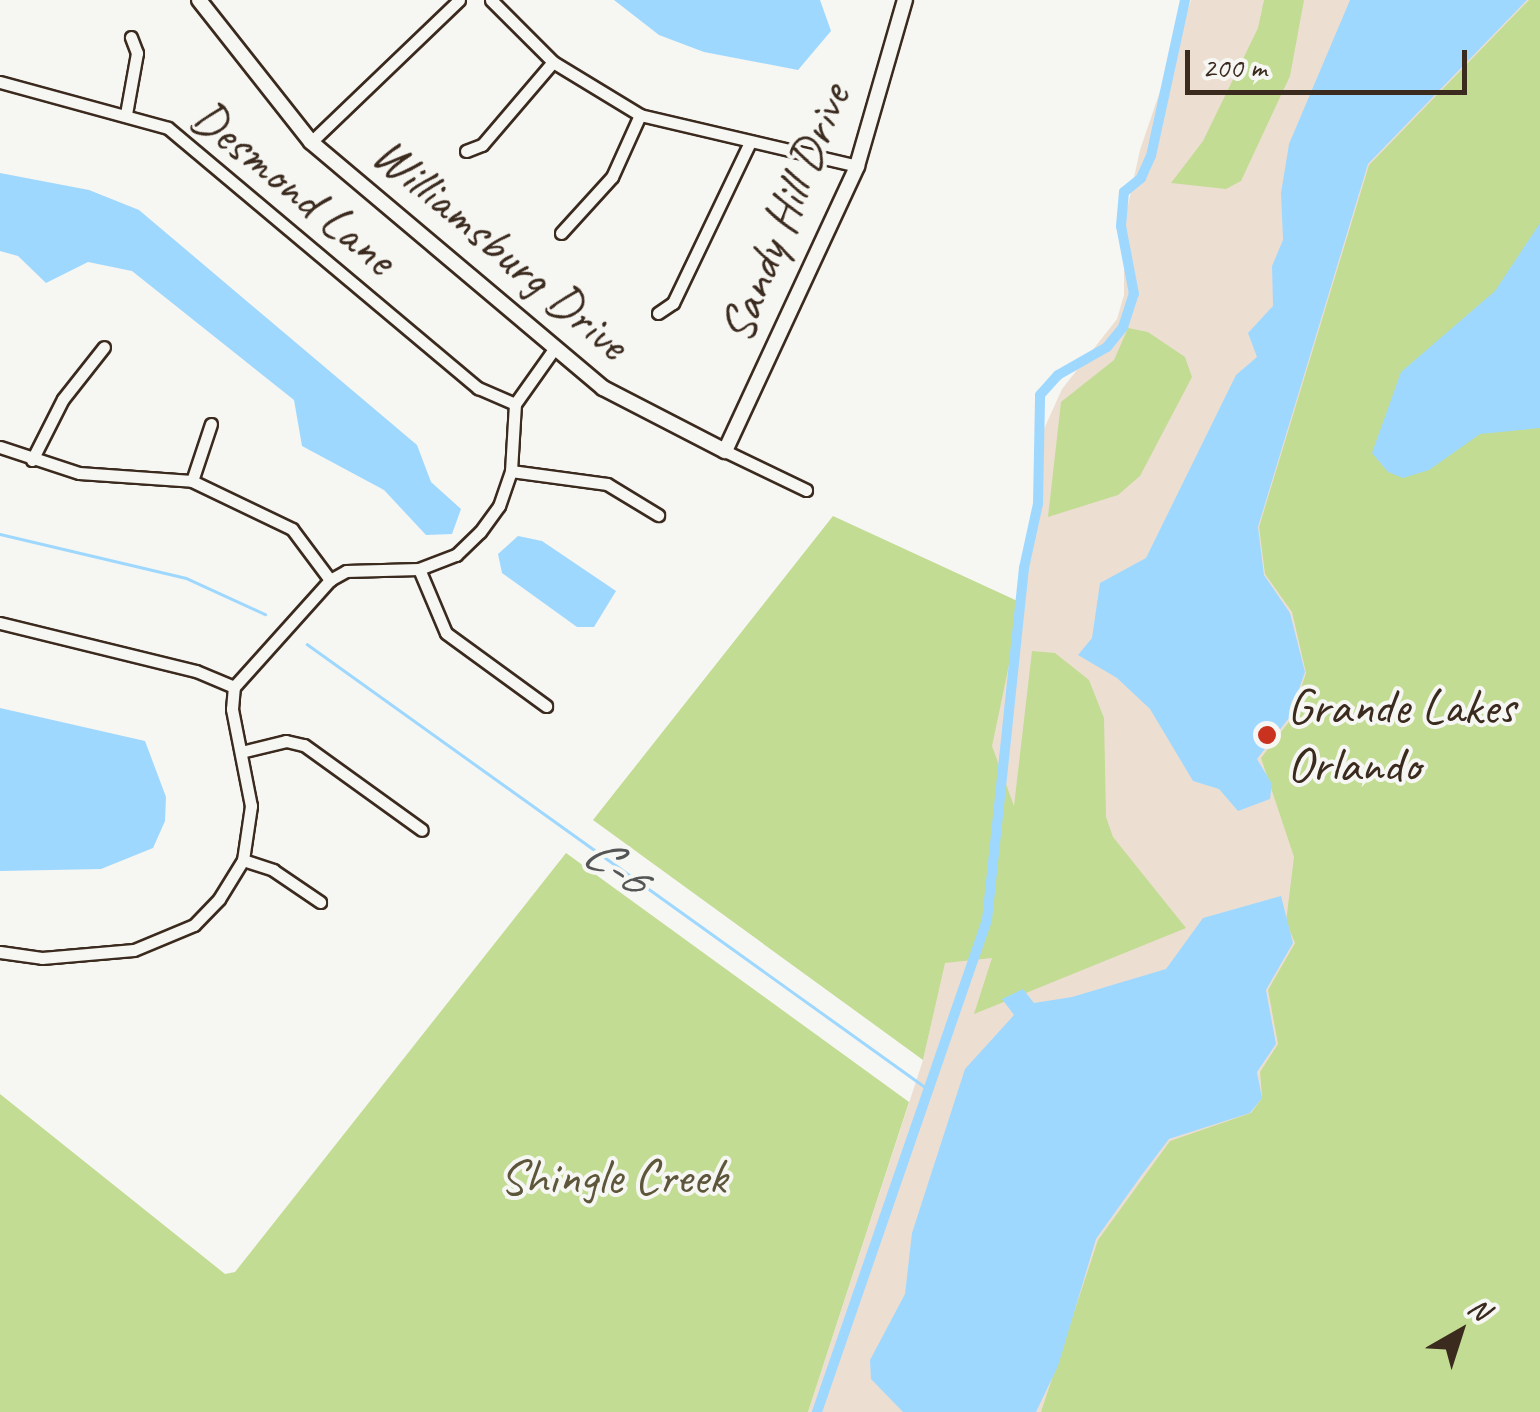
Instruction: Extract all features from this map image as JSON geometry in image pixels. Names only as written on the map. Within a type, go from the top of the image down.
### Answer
[{"type":"street","name":"Williamsburg Drive","points":[[200,0],[311,142],[554,349],[604,388],[806,490]]},
{"type":"street","points":[[311,142],[460,0]]},
{"type":"street","points":[[491,0],[553,62],[640,115],[857,166]]},
{"type":"street","name":"Sandy Hill Drive","points":[[725,452],[857,166],[906,0]]},
{"type":"street","points":[[126,114],[138,53],[130,37]]},
{"type":"street","points":[[466,151],[482,145],[553,62]]},
{"type":"street","name":"Desmond Lane","points":[[0,82],[126,114],[192,145],[478,388],[515,404]]},
{"type":"street","points":[[561,233],[612,177],[640,115]]},
{"type":"street","points":[[658,313],[673,303],[750,142]]},
{"type":"street","points":[[32,460],[63,398],[104,347]]},
{"type":"street","points":[[0,952],[84,956],[165,940],[194,924],[219,899],[243,860],[250,806],[234,687],[330,580],[346,571],[419,569],[456,555],[480,532],[499,506],[511,471],[515,404],[554,349]]},
{"type":"street","points":[[192,481],[211,424]]},
{"type":"street","points":[[0,447],[79,473],[192,481],[292,530],[330,580]]},
{"type":"street","points":[[511,471],[607,484],[658,515]]},
{"type":"street","points":[[419,569],[446,633],[546,706]]},
{"type":"street","points":[[0,623],[196,671],[234,687]]},
{"type":"street","points":[[240,752],[286,742],[304,745],[422,830]]},
{"type":"street","points":[[243,860],[284,876],[320,902]]},
{"type":"shaded area","name":"Grande Lakes Orlando","points":[[1191,0],[1540,0],[1540,1412],[808,1412],[923,1060],[1022,603],[1044,429],[1062,389],[1117,319],[1124,295],[1124,223],[1140,150]]},
{"type":"green space","points":[[1264,0],[1304,0],[1290,76],[1241,181],[1226,189],[1171,183],[1203,141],[1258,28]]},
{"type":"green space","points":[[1529,0],[1540,0],[1540,1412],[1041,1412],[1098,1240],[1170,1141],[1251,1113],[1262,1098],[1260,1072],[1278,1044],[1268,990],[1295,943],[1286,922],[1294,857],[1261,758],[1291,719],[1306,673],[1292,612],[1265,574],[1259,527],[1369,165]]},
{"type":"green space","points":[[1128,328],[1148,332],[1185,357],[1192,377],[1140,476],[1118,495],[1048,517],[1061,402],[1114,360]]},
{"type":"green space","points":[[833,516],[1022,603],[992,746],[1014,806],[1032,651],[1055,653],[1089,680],[1104,718],[1106,817],[1113,837],[1186,928],[974,1014],[992,958],[945,963],[923,1060],[593,820]]},
{"type":"green space","name":"Shingle Creek","points":[[566,853],[909,1102],[808,1412],[0,1412],[0,1094],[225,1274],[235,1272]]},
{"type":"water","points":[[614,0],[820,0],[831,31],[798,70],[704,52],[659,35]]},
{"type":"water","points":[[1350,0],[1527,0],[1368,164],[1258,527],[1264,575],[1290,613],[1305,672],[1289,718],[1257,759],[1272,784],[1270,799],[1238,811],[1219,789],[1193,781],[1150,709],[1117,678],[1078,655],[1092,638],[1100,583],[1146,558],[1236,375],[1257,357],[1248,333],[1273,306],[1272,266],[1283,240],[1281,193],[1289,144]]},
{"type":"water","points":[[0,173],[89,190],[139,210],[417,445],[431,482],[461,509],[452,534],[426,535],[384,490],[302,446],[294,400],[132,271],[88,262],[46,283],[18,256],[0,251]]},
{"type":"water","points":[[1540,223],[1540,428],[1480,434],[1429,470],[1403,478],[1388,472],[1372,453],[1401,372],[1495,291]]},
{"type":"water","points":[[518,536],[542,541],[616,591],[594,627],[577,627],[502,573],[498,554]]},
{"type":"water","points":[[0,708],[145,741],[166,797],[165,821],[153,848],[101,869],[0,871]]},
{"type":"water","points":[[1281,896],[1293,943],[1266,990],[1276,1044],[1257,1072],[1262,1098],[1250,1113],[1169,1139],[1141,1176],[1096,1239],[1058,1366],[1036,1412],[903,1412],[871,1379],[870,1360],[905,1294],[912,1233],[965,1069],[1014,1015],[1002,999],[1023,989],[1034,1003],[1072,997],[1166,969],[1203,918]]},
{"type":"waterway","name":"Shingle Creek","points":[[817,1412],[987,920],[1024,568],[1038,504],[1040,395],[1058,375],[1107,347],[1123,327],[1134,294],[1121,226],[1124,192],[1141,178],[1151,156],[1185,0]]},
{"type":"waterway","name":"C-6","points":[[0,534],[186,578],[265,614]]},
{"type":"waterway","name":"C-6","points":[[307,644],[925,1087]]},
{"type":"place","name":"Grande Lakes Orlando","points":[[1267,735]]}]
